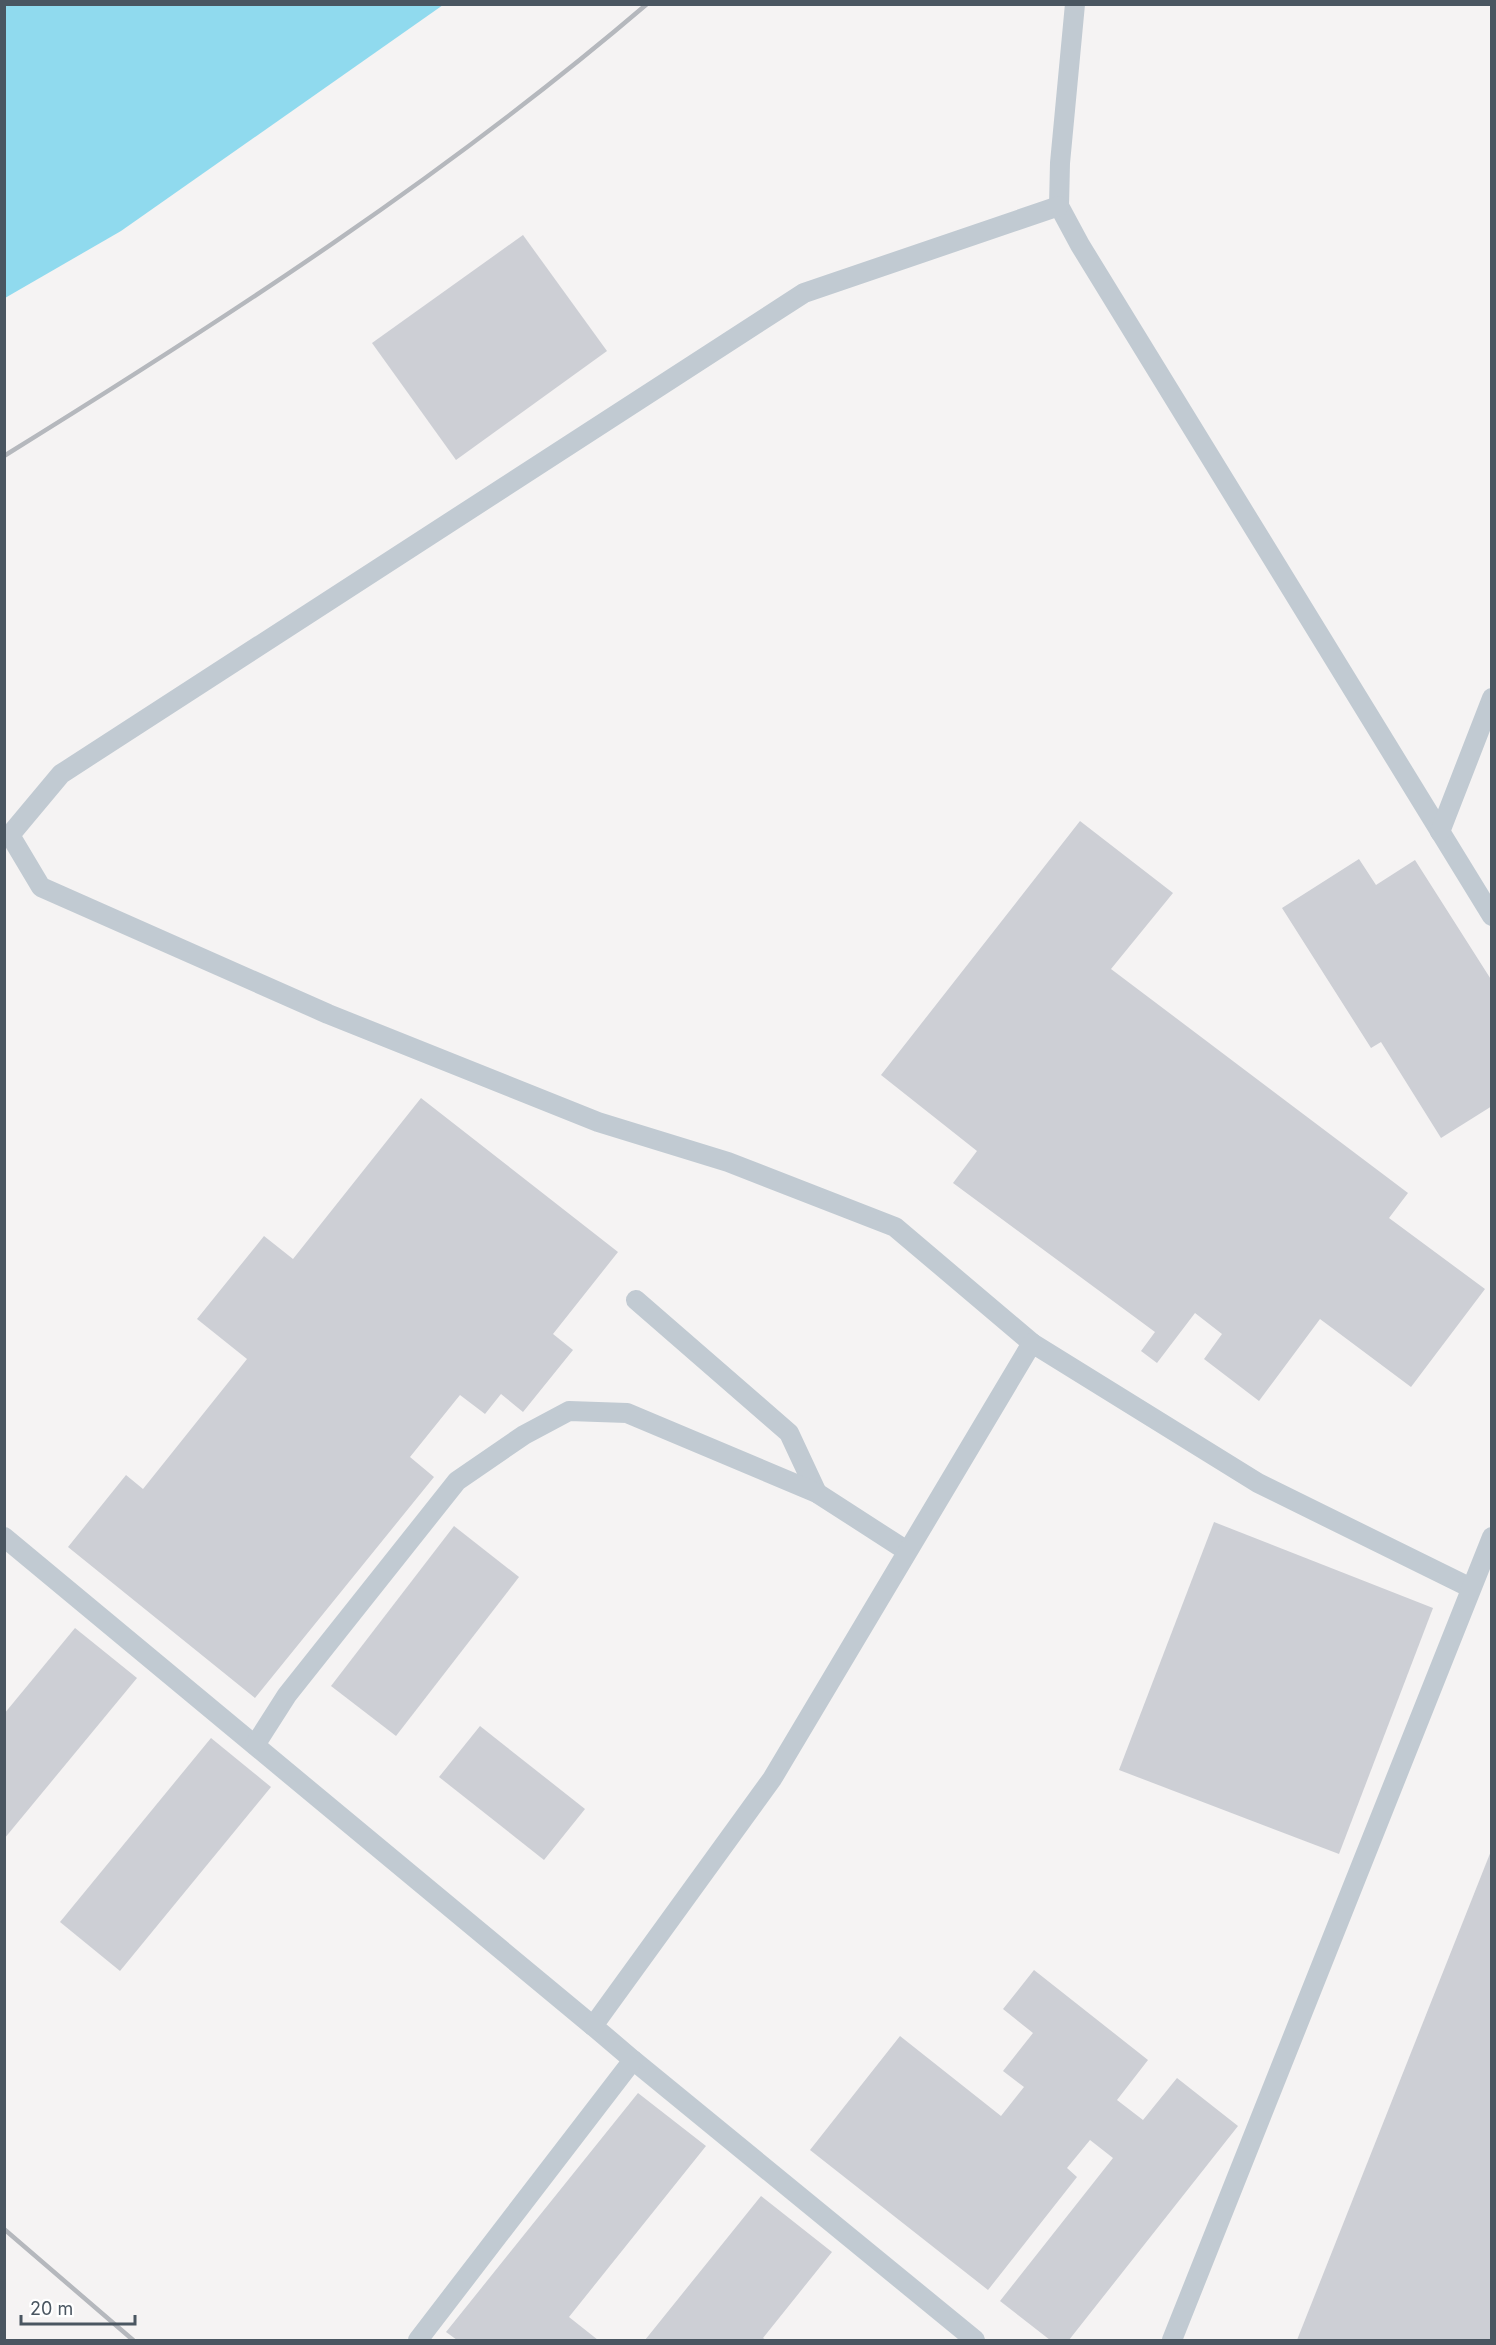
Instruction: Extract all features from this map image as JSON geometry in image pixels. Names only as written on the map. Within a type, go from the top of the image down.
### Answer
[{"type":"lane","points":[[1075,4],[1060,164],[1059,206],[1080,245],[1491,916]]},
{"type":"lane","points":[[1059,206],[804,293],[61,774],[10,835],[41,887],[243,977],[328,1014],[598,1122],[728,1162],[895,1227],[1032,1343],[1258,1483],[1471,1588]]},
{"type":"lane","points":[[1440,832],[1491,698]]},
{"type":"lane","points":[[636,1300],[789,1433],[817,1493]]},
{"type":"lane","points":[[593,2026],[772,1779],[1032,1343]]},
{"type":"lane","points":[[255,1745],[287,1695],[457,1481],[524,1435],[569,1411],[627,1413],[817,1493],[908,1551]]},
{"type":"lane","points":[[4,1537],[633,2060],[975,2340]]},
{"type":"lane","points":[[1172,2340],[1491,1537]]},
{"type":"lane","points":[[418,2340],[633,2060]]},
{"type":"water","points":[[5,4],[443,5],[121,231],[5,298]]},
{"type":"building","points":[[523,235],[607,351],[456,460],[372,343]]},
{"type":"building","points":[[1080,821],[1173,893],[1111,969],[1408,1193],[1389,1218],[1485,1289],[1411,1387],[1320,1319],[1259,1401],[1204,1359],[1222,1334],[1195,1313],[1157,1363],[1141,1351],[1155,1332],[953,1183],[977,1151],[881,1075]]},
{"type":"building","points":[[1359,859],[1376,885],[1415,860],[1492,981],[1492,1106],[1441,1138],[1381,1042],[1371,1048],[1282,908]]},
{"type":"building","points":[[421,1098],[618,1252],[553,1334],[573,1350],[523,1412],[501,1394],[485,1414],[460,1395],[410,1457],[434,1477],[255,1698],[68,1547],[126,1475],[143,1489],[247,1359],[197,1319],[264,1236],[293,1259]]},
{"type":"building","points":[[1214,1522],[1433,1608],[1339,1854],[1119,1770]]},
{"type":"building","points":[[454,1526],[519,1577],[396,1736],[331,1686]]},
{"type":"building","points":[[75,1628],[137,1678],[4,1839],[4,1714]]},
{"type":"building","points":[[480,1726],[585,1809],[544,1860],[439,1777]]},
{"type":"building","points":[[211,1738],[271,1787],[120,1971],[60,1922]]},
{"type":"building","points":[[1491,1851],[1492,2340],[1297,2340]]},
{"type":"building","points":[[1034,1970],[1148,2060],[1117,2100],[1143,2120],[1177,2078],[1238,2126],[1069,2340],[1050,2340],[1000,2301],[1113,2158],[1090,2140],[1067,2168],[1077,2177],[988,2290],[810,2150],[900,2036],[1001,2116],[1024,2087],[1003,2071],[1033,2033],[1003,2009]]},
{"type":"building","points":[[638,2093],[706,2146],[569,2317],[598,2340],[457,2340],[446,2332]]},
{"type":"building","points":[[761,2196],[832,2252],[763,2338],[766,2340],[645,2340]]},
{"type":"railway","points":[[4,456],[253,297],[414,186],[571,67],[647,4]]},
{"type":"railway","points":[[4,2229],[133,2340]]}]
